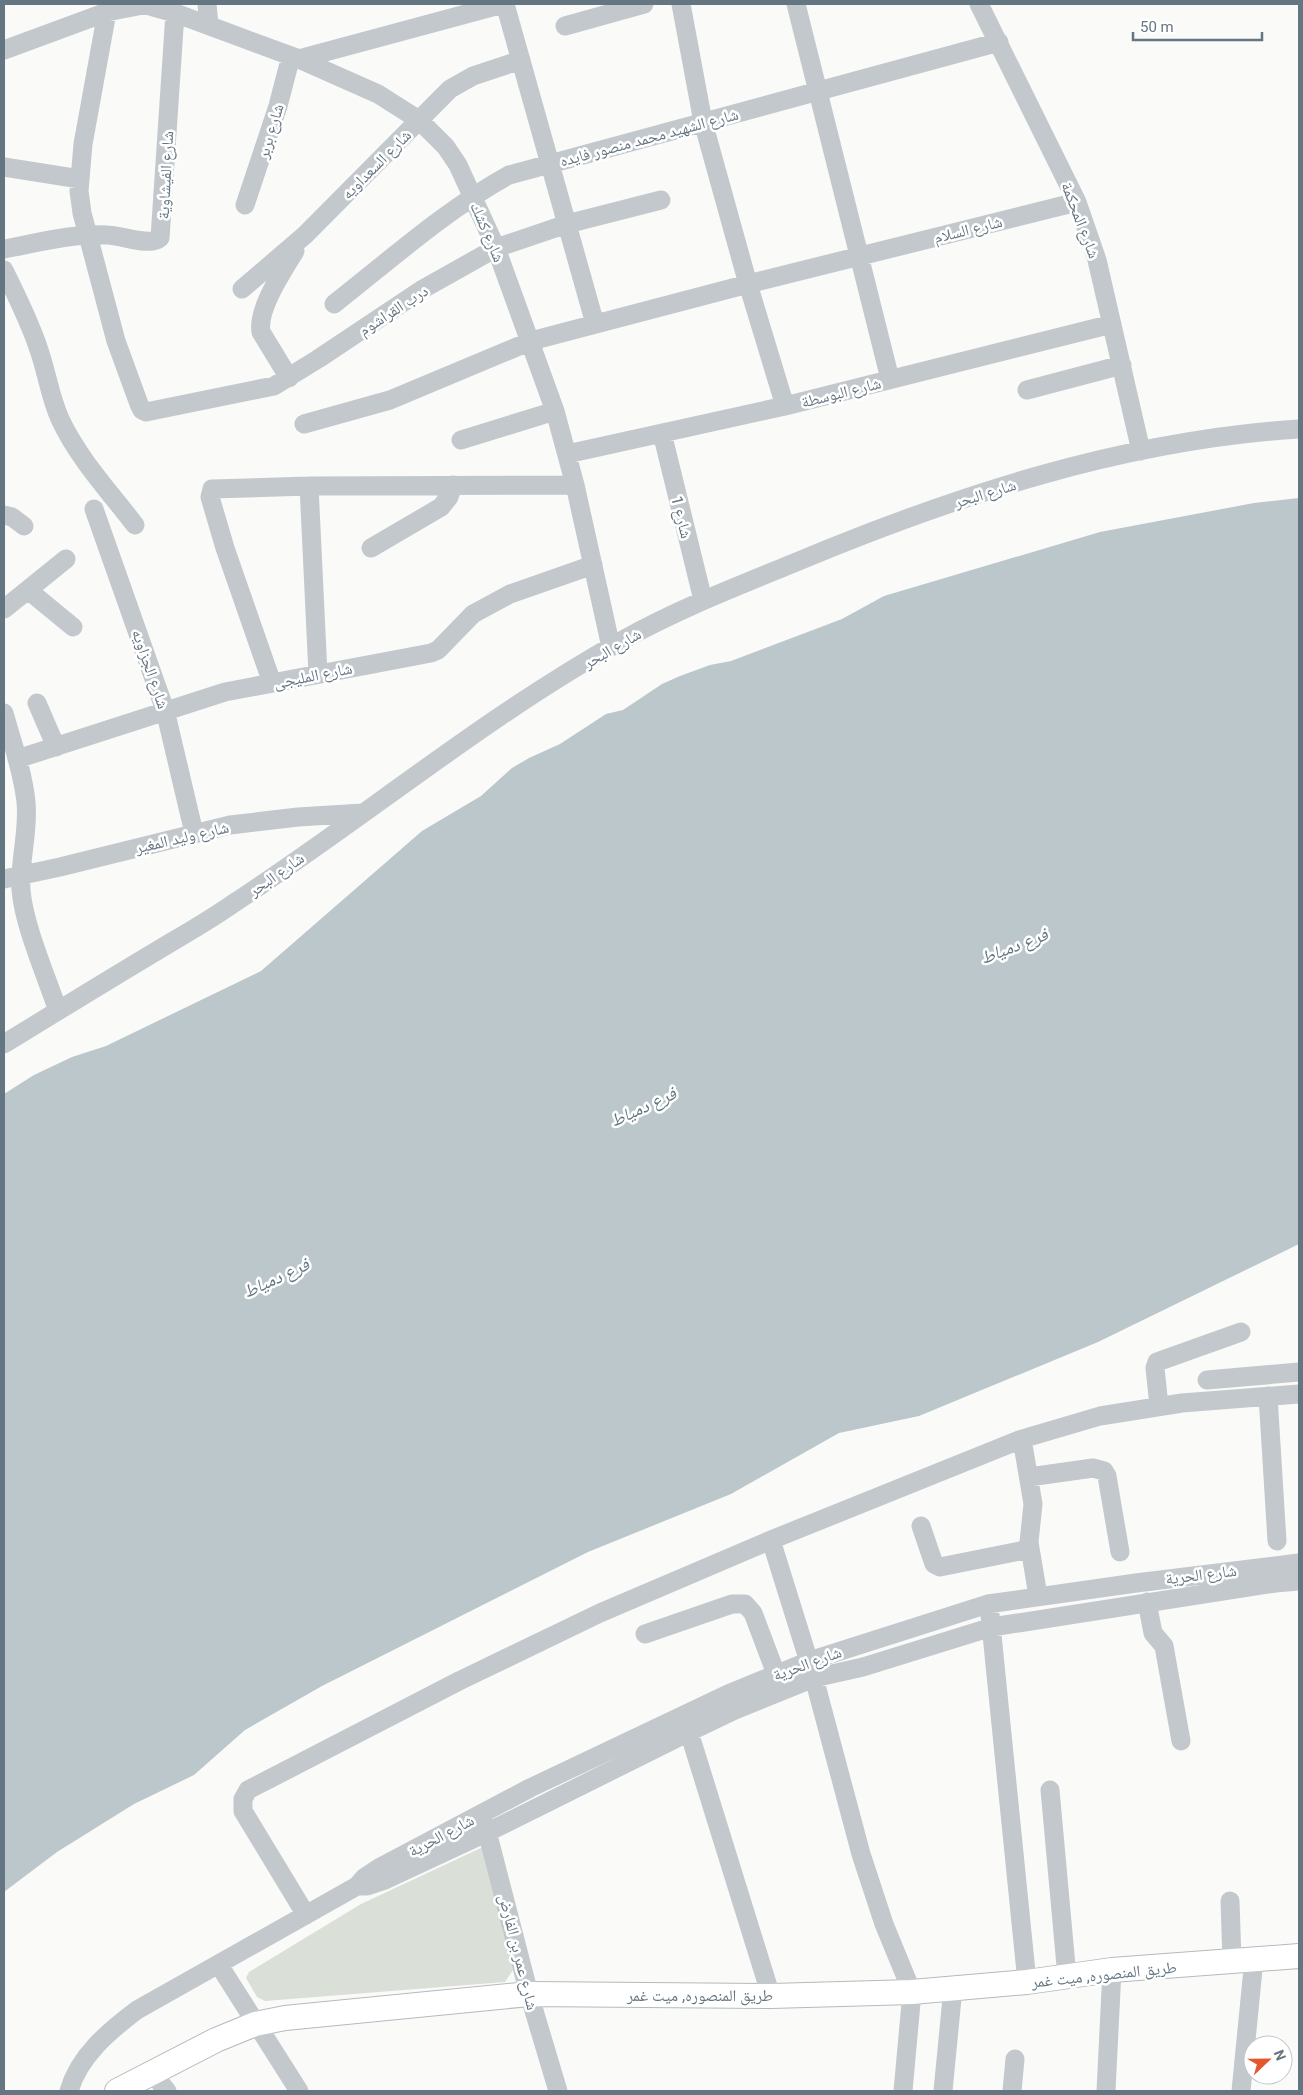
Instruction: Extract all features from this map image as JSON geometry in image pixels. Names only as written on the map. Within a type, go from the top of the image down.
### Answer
[{"type":"main road","name":"طريق المنصوره, ميت غمر","points":[[117,2091],[216,2040],[255,2024],[285,2018],[529,1994],[771,1996],[912,1992],[1027,1982],[1112,1970],[1299,1956]]},
{"type":"street","points":[[4,50],[106,12],[145,4]]},
{"type":"street","name":"شارع كشك","points":[[145,4],[209,25],[295,57],[378,94],[420,120],[446,147],[458,166],[496,248],[555,411],[575,485],[611,647]]},
{"type":"street","points":[[207,4],[209,25]]},
{"type":"street","points":[[295,57],[504,4],[595,324]]},
{"type":"street","points":[[565,26],[644,4]]},
{"type":"street","points":[[681,4],[703,122],[748,284],[785,406]]},
{"type":"street","points":[[796,4],[890,379]]},
{"type":"street","name":"شارع المحكمة","points":[[979,4],[1077,202],[1097,260],[1141,451]]},
{"type":"street","points":[[88,235],[82,213],[80,179],[83,144],[106,12]]},
{"type":"street","name":"شارع الفيشاوية","points":[[4,249],[88,235],[108,234],[151,242],[158,240],[162,235],[175,13]]},
{"type":"street","name":"شارع الشهيد محمد منصور فايده","points":[[334,304],[473,198],[509,175],[999,42]]},
{"type":"street","name":"شارع بربر","points":[[245,205],[295,57]]},
{"type":"street","name":"شارع السعداويه","points":[[242,288],[305,235],[450,90],[473,76],[521,60]]},
{"type":"street","points":[[4,167],[80,179]]},
{"type":"street","name":"درب القراشوم","points":[[88,235],[116,341],[136,396],[142,410],[146,412],[274,386],[423,289],[496,248],[567,224],[661,200]]},
{"type":"street","name":"شارع السلام","points":[[304,424],[390,400],[531,341],[748,284],[1077,202]]},
{"type":"street","points":[[289,378],[261,332],[260,326],[266,304],[281,274],[305,235]]},
{"type":"street","points":[[4,270],[31,325],[61,421],[82,457],[135,525]]},
{"type":"street","name":"شارع البوسطة","points":[[567,454],[785,406],[1112,324]]},
{"type":"street","points":[[1027,390],[1122,365]]},
{"type":"street","points":[[461,440],[555,411]]},
{"type":"street","name":"شارع البحر","points":[[4,1044],[234,904],[530,697],[611,647],[703,600],[867,532],[986,492],[1092,462],[1141,451],[1205,439],[1299,429]]},
{"type":"street","name":"شارع 1","points":[[662,433],[703,600]]},
{"type":"street","points":[[272,683],[224,548],[210,493],[214,488],[575,485]]},
{"type":"street","points":[[309,486],[318,674]]},
{"type":"street","points":[[371,548],[441,507],[449,497],[453,486]]},
{"type":"street","name":"شارع الجزاويه","points":[[94,509],[165,710],[194,833]]},
{"type":"street","points":[[4,515],[10,515],[24,526]]},
{"type":"street","points":[[4,609],[66,559]]},
{"type":"street","name":"شارع المليجى","points":[[17,759],[225,692],[431,653],[438,650],[473,614],[510,594],[593,565]]},
{"type":"street","points":[[28,590],[73,627]]},
{"type":"street","points":[[36,703],[56,747]]},
{"type":"street","points":[[4,713],[17,759],[26,803],[26,834],[13,877],[58,1011]]},
{"type":"street","name":"شارع وليد المغير","points":[[13,877],[230,826],[298,817],[363,813]]},
{"type":"street","points":[[1158,1406],[1155,1368],[1157,1362],[1241,1332]]},
{"type":"street","points":[[1207,1380],[1299,1372]]},
{"type":"street","points":[[306,1915],[243,1810],[243,1799],[248,1790],[459,1681],[600,1613],[771,1540],[1022,1439],[1100,1416],[1158,1406],[1299,1394]]},
{"type":"street","points":[[1268,1396],[1277,1541]]},
{"type":"street","points":[[1022,1439],[1033,1509],[1029,1536],[1038,1596]]},
{"type":"street","points":[[1029,1477],[1093,1468],[1104,1471],[1107,1476],[1120,1552]]},
{"type":"street","points":[[921,1526],[934,1564],[940,1567],[1030,1549]]},
{"type":"street","points":[[771,1540],[811,1670],[861,1854],[884,1924],[912,1992],[903,2091]]},
{"type":"street","name":"شارع الحرية","points":[[357,1886],[367,1886],[385,1880],[488,1832],[689,1732],[731,1702],[776,1674],[863,1667],[992,1627],[1144,1603],[1273,1574],[1299,1563]]},
{"type":"street","name":"شارع الحرية","points":[[69,2091],[88,2055],[110,2030],[137,2010],[357,1886],[364,1878],[379,1868],[481,1813],[731,1702],[811,1670],[856,1646],[988,1604],[1038,1596],[1136,1583],[1273,1574],[1299,1582]]},
{"type":"street","points":[[1136,1583],[1153,1633],[1164,1646],[1180,1741]]},
{"type":"street","points":[[645,1634],[732,1604],[745,1604],[753,1613],[776,1674]]},
{"type":"street","points":[[988,1604],[992,1627],[1027,1982]]},
{"type":"street","points":[[856,1646],[863,1667]]},
{"type":"street","points":[[689,1732],[771,1996]]},
{"type":"street","points":[[1050,1790],[1066,1977]]},
{"type":"street","name":"شارع عمر بن الفارض","points":[[481,1813],[488,1832],[529,1994],[558,2091]]},
{"type":"street","points":[[1230,1901],[1243,1960],[1241,2091]]},
{"type":"street","points":[[219,1965],[299,2091]]},
{"type":"street","points":[[1106,2091],[1112,1970]]},
{"type":"street","points":[[943,2091],[953,1988]]},
{"type":"street","points":[[1012,2091],[1015,2059]]},
{"type":"street","points":[[152,2073],[167,2091]]},
{"type":"shaded area","points":[[483,1847],[513,1970],[505,1982],[265,2001],[257,1997],[246,1978],[249,1972],[361,1904]]},
{"type":"water","name":"فرع دمياط","points":[[1299,498],[1299,1244],[1098,1342],[919,1416],[839,1433],[731,1494],[588,1552],[322,1686],[245,1730],[194,1775],[134,1804],[57,1852],[4,1892],[4,1094],[34,1075],[72,1057],[106,1046],[261,971],[422,831],[481,796],[512,768],[560,744],[606,714],[623,710],[662,684],[710,665],[731,661],[842,619],[884,596],[1100,532],[1254,503]]}]
